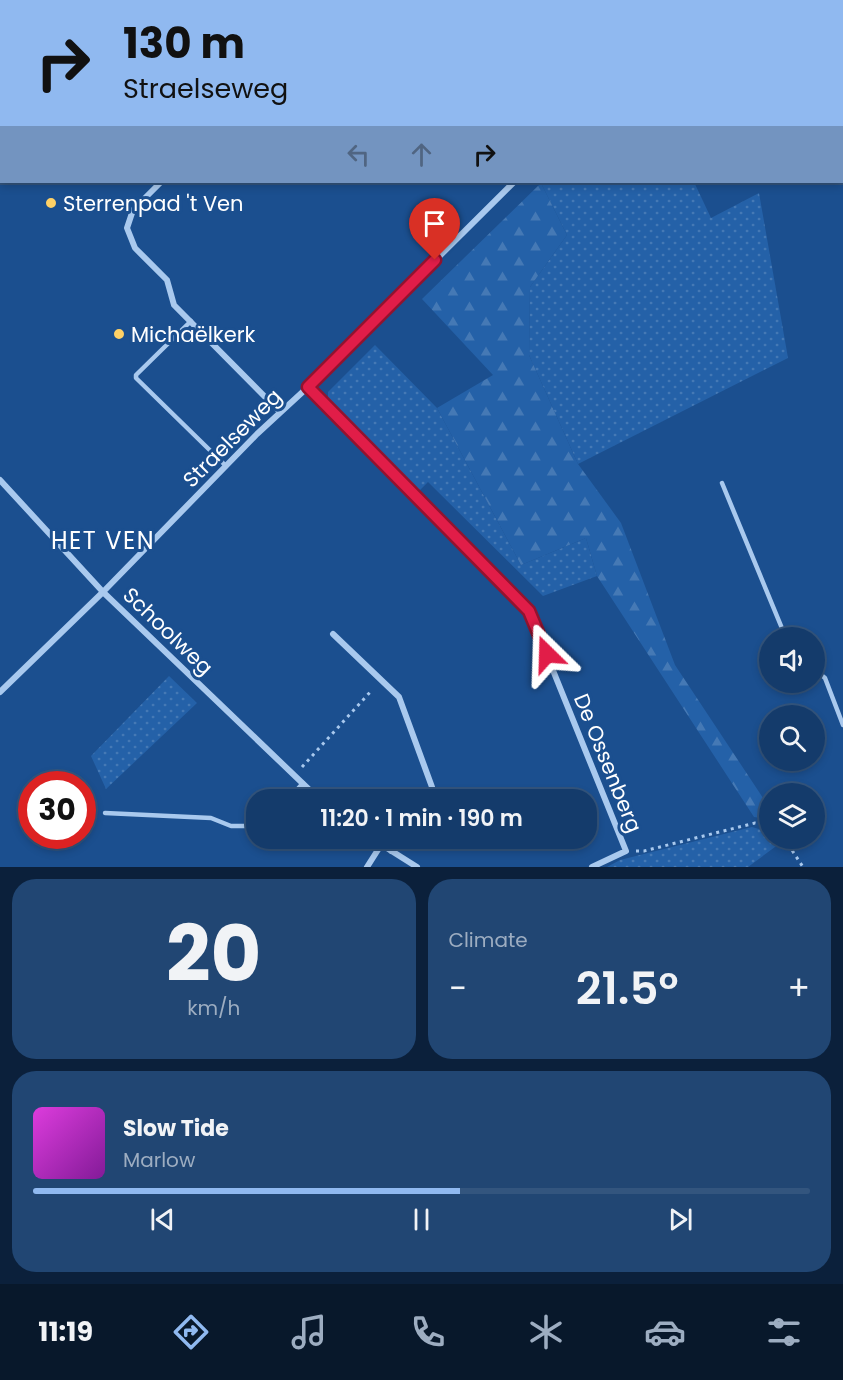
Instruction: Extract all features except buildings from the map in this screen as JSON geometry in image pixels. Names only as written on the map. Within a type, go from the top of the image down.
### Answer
[{"type":"street","points":[[160,183],[133,210],[127,228],[135,248],[167,279],[174,305],[280,412]]},
{"type":"street","name":"Straelseweg","points":[[0,692],[513,183]]},
{"type":"street","name":"De Ossenberg","points":[[308,387],[529,611],[626,851],[592,867]]},
{"type":"street","name":"Schoolweg","points":[[0,480],[103,592],[309,789]]},
{"type":"street","points":[[333,634],[399,697],[432,787],[431,789]]},
{"type":"street","points":[[367,867],[378,849]]},
{"type":"street","points":[[388,849],[417,867]]},
{"type":"lane","points":[[190,321],[136,375],[136,378],[226,466]]},
{"type":"lane","points":[[722,483],[781,627]]},
{"type":"lane","points":[[825,678],[843,725]]},
{"type":"lane","points":[[298,789],[303,783]]},
{"type":"lane","points":[[105,813],[211,818],[231,826],[246,826]]},
{"type":"path","points":[[295,775],[381,680]]},
{"type":"path","points":[[626,851],[644,851],[754,823],[759,824]]},
{"type":"path","points":[[791,849],[803,867]]},
{"type":"green space","points":[[541,183],[694,183],[711,218],[759,193],[788,358],[578,464],[529,355],[530,287],[567,235]]},
{"type":"green space","points":[[541,183],[567,235],[530,287],[529,355],[578,464],[621,523],[675,665],[759,792],[759,818],[754,817],[597,576],[586,538],[521,565],[437,408],[493,375],[422,299]]},
{"type":"green space","points":[[375,345],[437,408],[521,565],[586,538],[597,576],[543,596],[428,482],[419,491],[328,399],[328,392]]},
{"type":"green space","points":[[169,676],[197,703],[106,789],[91,756]]},
{"type":"green space","points":[[752,827],[759,829],[759,849],[772,849],[748,867],[607,867],[620,860]]},
{"type":"place","name":"Sterrenpad 't Ven","points":[[51,203]]},
{"type":"place","name":"Michaëlkerk","points":[[119,334]]},
{"type":"district","name":"HET VEN","points":[[103,540]]},
{"type":"route","points":[[435,260],[308,387],[529,611],[547,654]]}]
